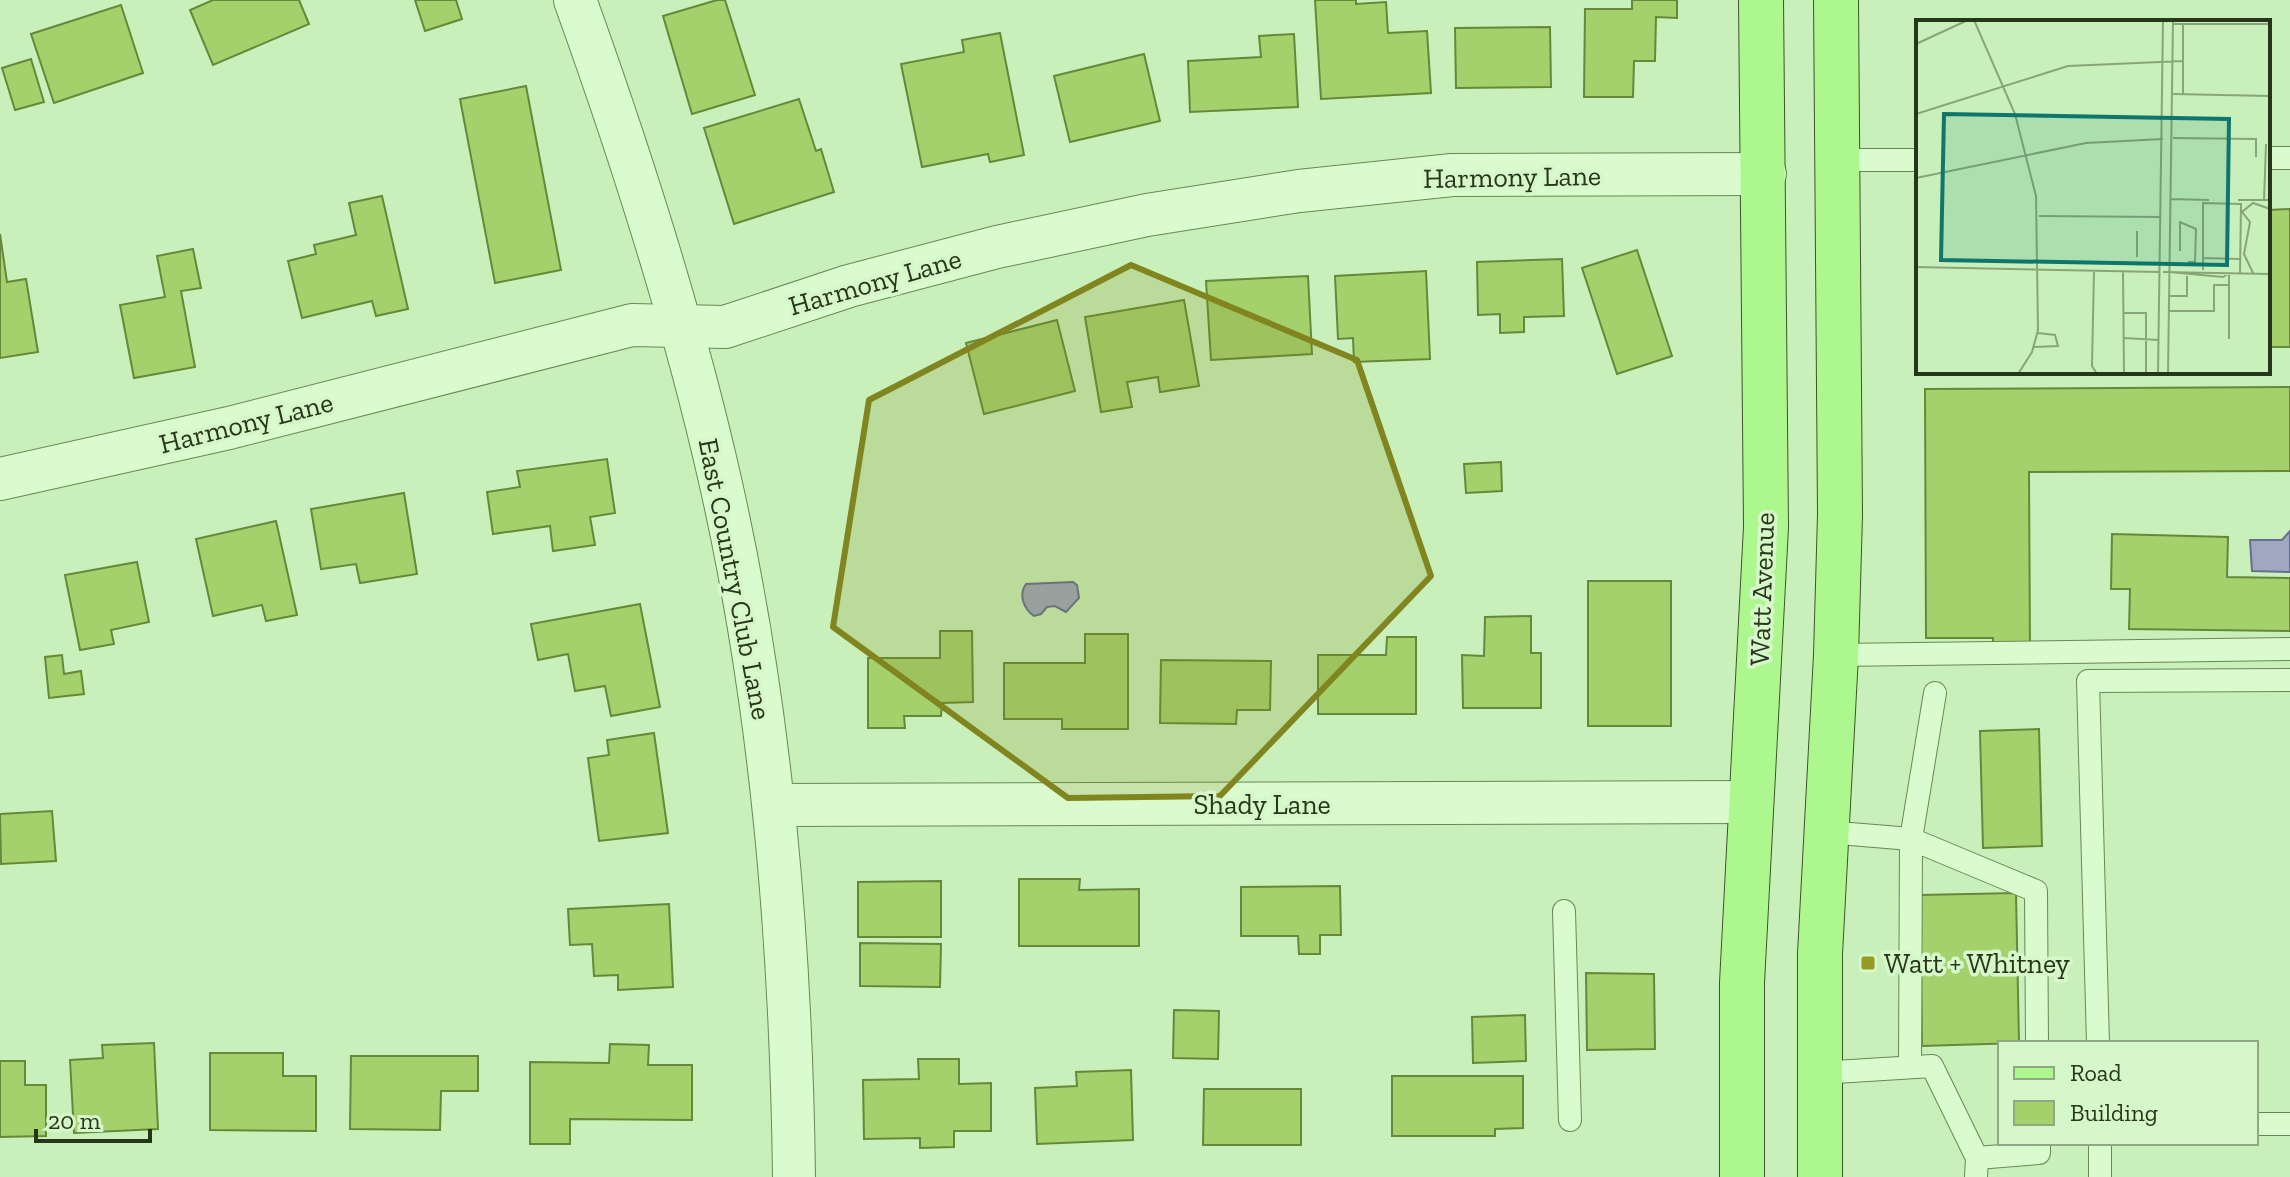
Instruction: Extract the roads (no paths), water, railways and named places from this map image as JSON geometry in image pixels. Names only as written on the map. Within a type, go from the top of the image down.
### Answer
[{"type":"main road","name":"Watt Avenue","points":[[1742,1177],[1742,983],[1766,527],[1761,0]]},
{"type":"main road","points":[[1820,1177],[1820,954],[1840,515],[1836,0]]},
{"type":"street","name":"East Country Club Lane","points":[[575,0],[629,151],[681,326],[720,482],[752,650],[774,805],[787,934],[793,1058],[794,1177]]},
{"type":"street","name":"Harmony Lane","points":[[0,479],[229,428],[632,325],[725,327],[849,286],[997,247],[1147,215],[1299,191],[1452,175],[1765,174]]},
{"type":"street","name":"Shady Lane","points":[[774,805],[1750,802]]},
{"type":"lane","points":[[1838,160],[1916,160]]},
{"type":"lane","points":[[1836,655],[2290,649]]},
{"type":"lane","points":[[2098,1041],[2088,681],[2290,680]]},
{"type":"lane","points":[[1910,1067],[1911,839],[1935,693]]},
{"type":"lane","points":[[1826,832],[1911,839],[2036,891],[2037,1041]]},
{"type":"lane","points":[[1564,911],[1570,1120]]},
{"type":"lane","points":[[1819,1073],[1932,1066],[1976,1168],[2039,1153],[2039,1145]]},
{"type":"lane","points":[[2258,1124],[2290,1124]]},
{"type":"lane","points":[[2100,1145],[2100,1177]]},
{"type":"water","points":[[2290,531],[2290,572],[2252,571],[2250,540],[2282,540]]},
{"type":"water","points":[[1073,582],[1077,585],[1079,598],[1066,612],[1055,606],[1047,607],[1034,616],[1027,610],[1022,597],[1026,584]]},
{"type":"place","name":"Watt + Whitney","points":[[1868,963]]}]
